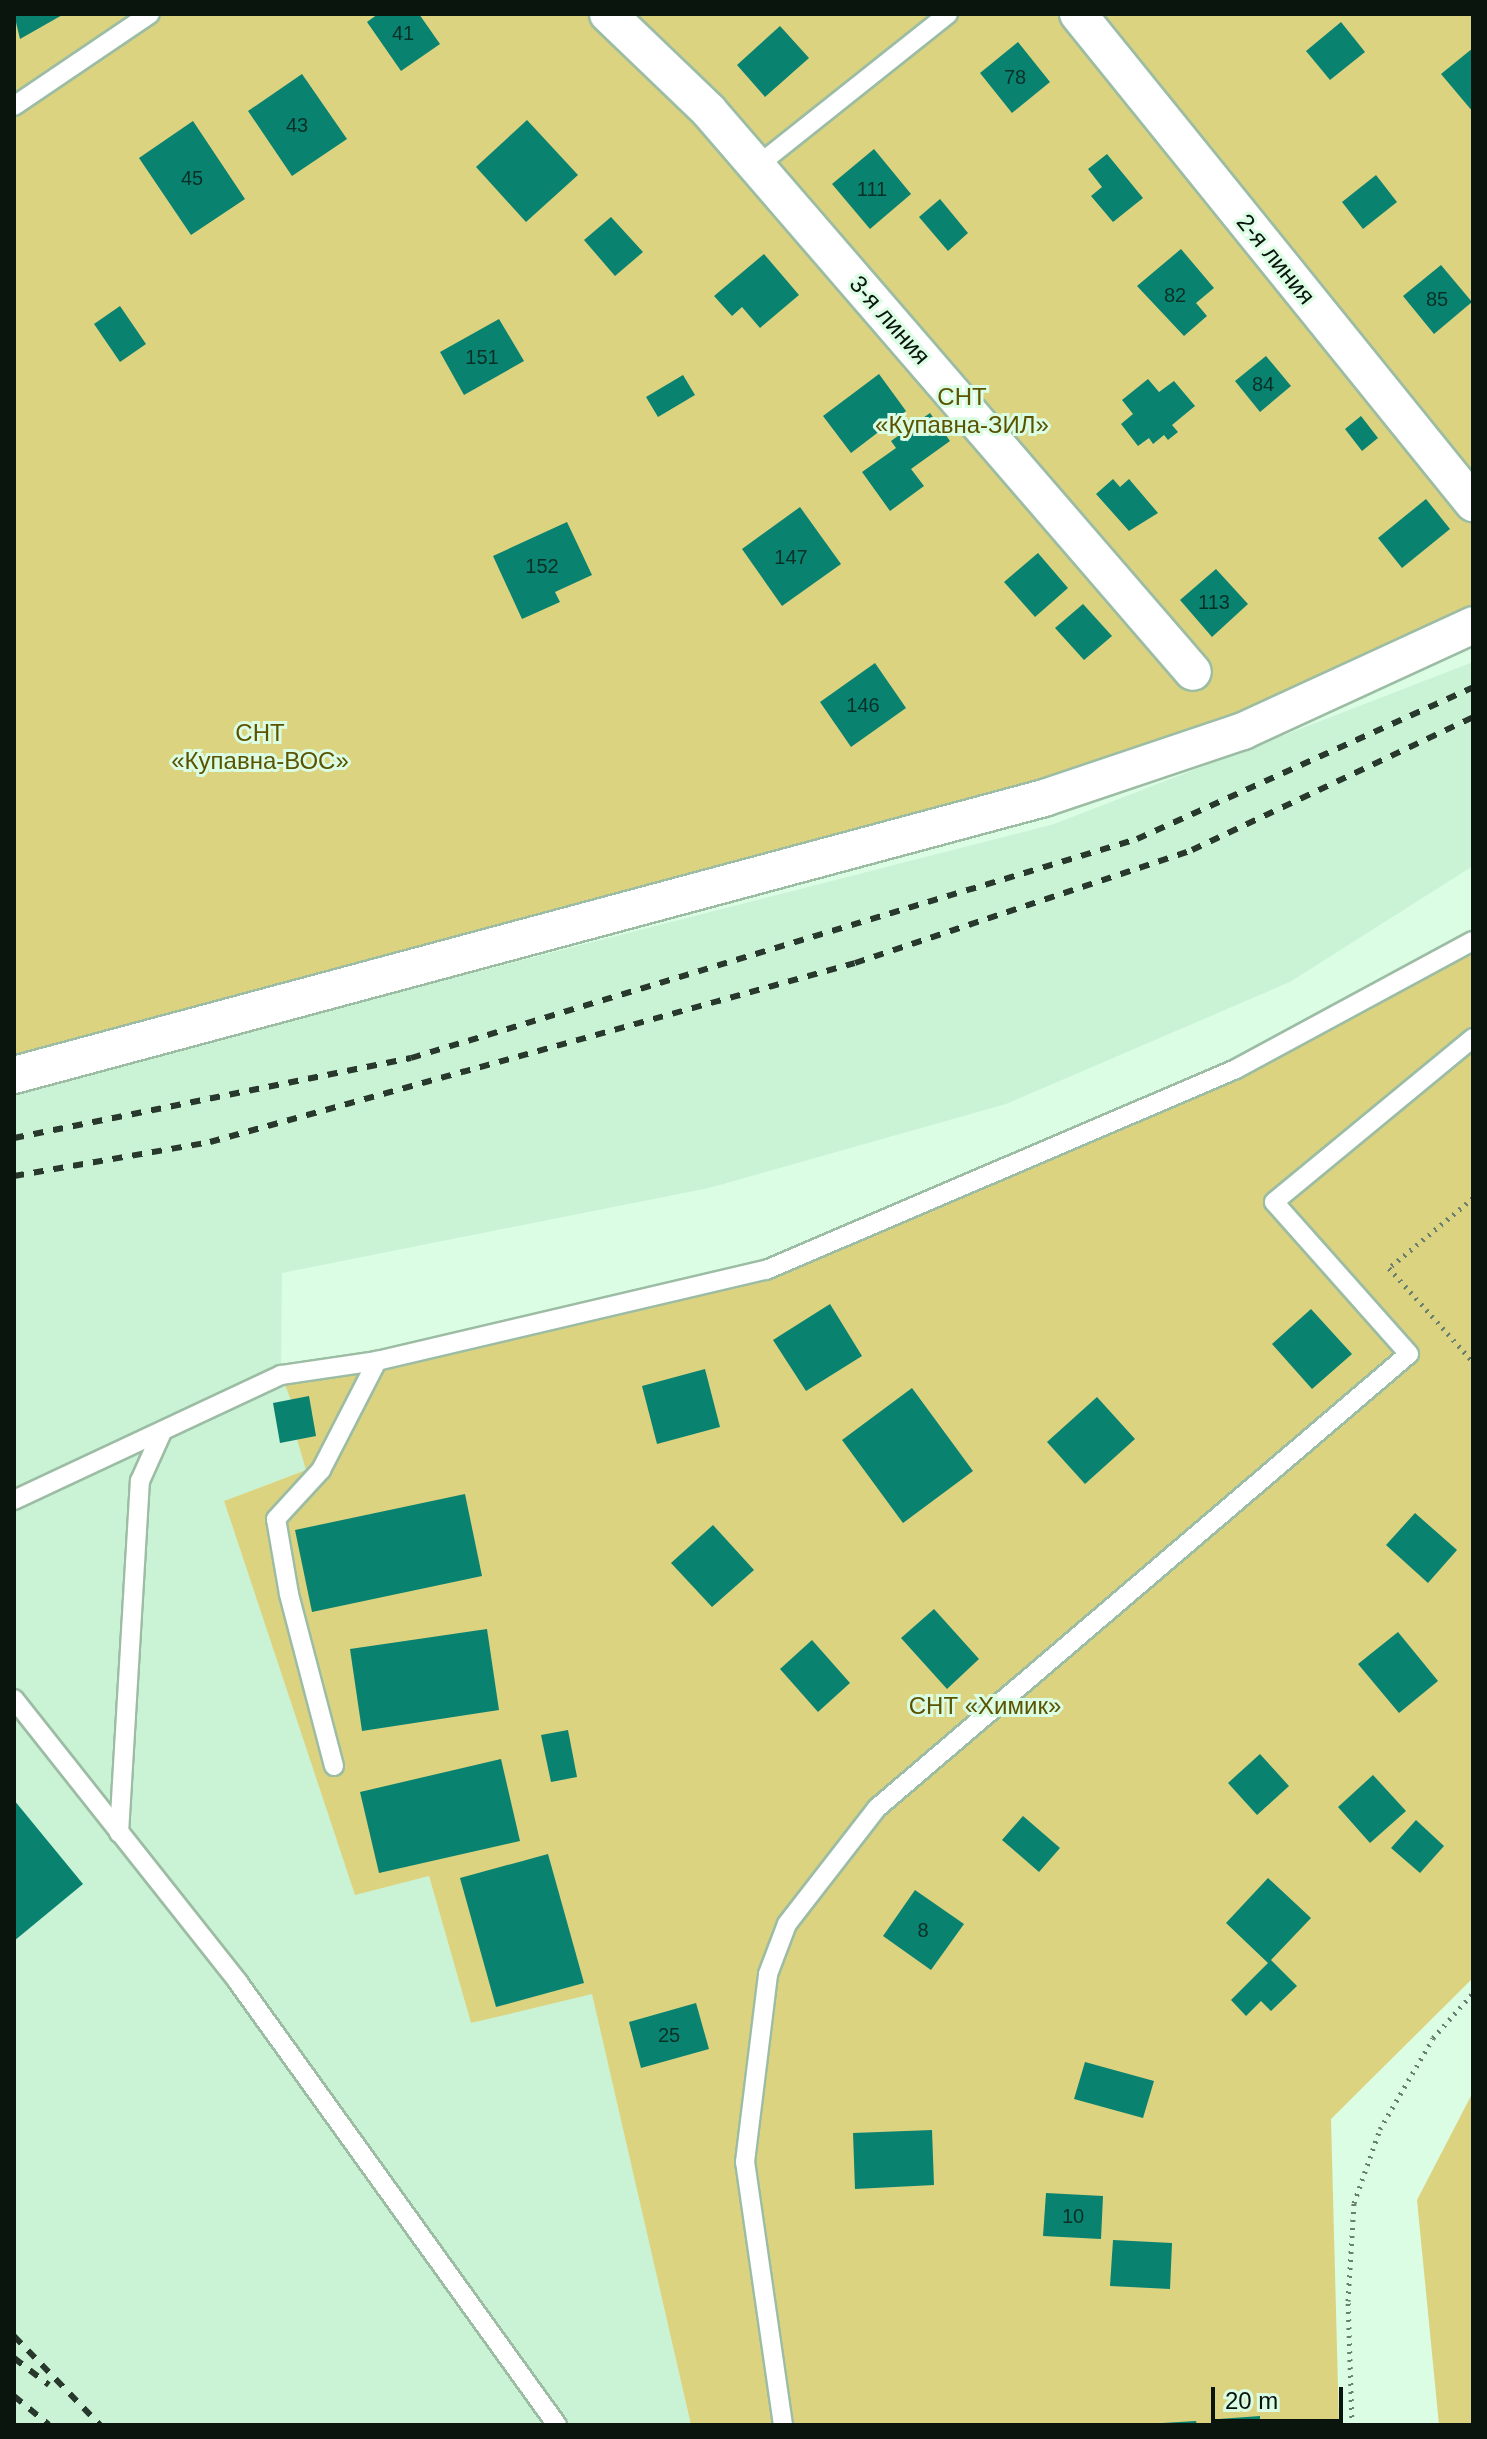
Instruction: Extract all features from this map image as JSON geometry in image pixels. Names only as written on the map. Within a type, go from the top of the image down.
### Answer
[{"type":"street","name":"3-я линия","points":[[608,14],[708,110],[1193,672]]},
{"type":"street","name":"2-я линия","points":[[1078,14],[1473,503]]},
{"type":"street","points":[[14,1075],[1044,798],[1243,731],[1473,625]]},
{"type":"lane","points":[[14,106],[150,14]]},
{"type":"lane","points":[[757,166],[948,14]]},
{"type":"lane","points":[[14,1500],[281,1375],[377,1361],[766,1270],[1236,1069],[1473,941]]},
{"type":"lane","points":[[783,2425],[745,2162],[768,1974],[787,1924],[877,1808],[1409,1354],[1274,1202],[1473,1038]]},
{"type":"lane","points":[[334,1766],[289,1594],[276,1519],[321,1470],[377,1361]]},
{"type":"lane","points":[[119,1833],[140,1481],[162,1432]]},
{"type":"lane","points":[[14,1699],[238,1982],[557,2425]]},
{"type":"path","points":[[1473,1198],[1389,1268],[1473,1362]]},
{"type":"path","points":[[1352,2425],[1348,2301],[1354,2203],[1380,2129],[1433,2038],[1473,1993]]},
{"type":"shaded area","points":[[1473,662],[1473,866],[1290,982],[1006,1104],[709,1188],[282,1273],[281,1375],[309,1396],[306,1470],[224,1501],[355,1894],[429,1876],[471,2023],[592,1993],[691,2425],[14,2425],[14,1090],[1054,824]]},
{"type":"green space","points":[[14,14],[1473,14],[1473,625],[1243,731],[14,1075]]},
{"type":"green space","name":"СНТ «Химик»","points":[[1473,941],[1473,1978],[1331,2119],[1339,2425],[691,2425],[592,1994],[471,2023],[429,1876],[355,1895],[224,1501],[306,1470],[297,1439],[309,1397],[291,1400],[281,1375],[766,1270],[1236,1069]]},
{"type":"green space","points":[[1473,2092],[1473,2425],[1439,2425],[1417,2200]]},
{"type":"building","points":[[14,14],[64,14],[20,39]]},
{"type":"building","points":[[378,14],[419,14],[440,44],[401,71],[367,22]]},
{"type":"building","points":[[1341,22],[1365,52],[1330,80],[1306,51]]},
{"type":"building","points":[[780,26],[809,58],[765,97],[737,65]]},
{"type":"building","points":[[1018,42],[1050,82],[1012,113],[980,73]]},
{"type":"building","points":[[1473,48],[1473,112],[1441,74]]},
{"type":"building","points":[[302,74],[347,139],[292,176],[248,111]]},
{"type":"building","points":[[527,120],[578,175],[526,222],[476,167]]},
{"type":"building","points":[[193,121],[245,199],[191,235],[139,158]]},
{"type":"building","points":[[874,149],[911,194],[870,229],[832,184]]},
{"type":"building","points":[[1107,154],[1143,198],[1113,222],[1091,196],[1102,187],[1088,169]]},
{"type":"building","points":[[1376,175],[1397,202],[1363,229],[1342,202]]},
{"type":"building","points":[[940,199],[968,233],[948,251],[919,217]]},
{"type":"building","points":[[611,217],[643,252],[615,276],[584,240]]},
{"type":"building","points":[[1181,249],[1214,288],[1196,303],[1207,316],[1184,336],[1137,286]]},
{"type":"building","points":[[764,254],[799,295],[760,328],[742,307],[732,316],[714,296]]},
{"type":"building","points":[[1441,265],[1472,302],[1434,334],[1403,296]]},
{"type":"building","points":[[120,306],[146,344],[120,362],[94,324]]},
{"type":"building","points":[[499,319],[524,361],[464,395],[440,352]]},
{"type":"building","points":[[1266,356],[1291,386],[1260,412],[1235,381]]},
{"type":"building","points":[[879,374],[906,411],[851,453],[823,416]]},
{"type":"building","points":[[683,375],[695,395],[658,417],[646,397]]},
{"type":"building","points":[[1148,379],[1159,392],[1174,381],[1195,406],[1172,425],[1178,432],[1168,440],[1164,435],[1153,444],[1149,438],[1138,446],[1121,424],[1133,414],[1122,400]]},
{"type":"building","points":[[930,413],[950,441],[911,469],[924,486],[890,511],[862,472],[896,448],[891,441]]},
{"type":"building","points":[[1361,416],[1378,438],[1362,451],[1345,429]]},
{"type":"building","points":[[1113,479],[1120,487],[1129,479],[1158,513],[1129,531],[1096,494]]},
{"type":"building","points":[[1426,499],[1450,529],[1402,568],[1378,538]]},
{"type":"building","points":[[800,507],[841,564],[782,606],[742,549]]},
{"type":"building","points":[[567,522],[592,575],[555,592],[560,602],[522,619],[493,556]]},
{"type":"building","points":[[1038,553],[1068,588],[1035,617],[1004,582]]},
{"type":"building","points":[[1216,569],[1248,604],[1212,637],[1180,600]]},
{"type":"building","points":[[1083,604],[1112,636],[1084,660],[1055,628]]},
{"type":"building","points":[[875,663],[906,708],[851,747],[820,702]]},
{"type":"building","points":[[830,1304],[862,1356],[806,1391],[773,1340]]},
{"type":"building","points":[[1311,1309],[1352,1354],[1312,1389],[1272,1344]]},
{"type":"building","points":[[705,1369],[720,1427],[657,1444],[642,1386]]},
{"type":"building","points":[[912,1388],[973,1471],[903,1523],[842,1440]]},
{"type":"building","points":[[309,1396],[316,1436],[280,1443],[273,1403]]},
{"type":"building","points":[[1097,1397],[1135,1439],[1085,1484],[1047,1442]]},
{"type":"building","points":[[465,1494],[482,1576],[312,1612],[295,1530]]},
{"type":"building","points":[[1415,1513],[1457,1550],[1428,1583],[1386,1545]]},
{"type":"building","points":[[713,1525],[754,1570],[712,1607],[671,1563]]},
{"type":"building","points":[[934,1609],[979,1659],[947,1689],[901,1638]]},
{"type":"building","points":[[487,1629],[499,1710],[362,1731],[350,1649]]},
{"type":"building","points":[[1398,1632],[1438,1681],[1399,1713],[1358,1664]]},
{"type":"building","points":[[812,1640],[850,1683],[818,1712],[780,1669]]},
{"type":"building","points":[[568,1730],[577,1777],[551,1782],[541,1735]]},
{"type":"building","points":[[1260,1754],[1289,1786],[1257,1815],[1228,1783]]},
{"type":"building","points":[[501,1759],[520,1841],[379,1873],[360,1792]]},
{"type":"building","points":[[1373,1775],[1406,1811],[1370,1843],[1338,1807]]},
{"type":"building","points":[[14,1800],[83,1884],[14,1941]]},
{"type":"building","points":[[1023,1816],[1060,1848],[1039,1872],[1002,1840]]},
{"type":"building","points":[[1416,1820],[1444,1846],[1420,1873],[1391,1848]]},
{"type":"building","points":[[548,1854],[584,1983],[496,2007],[460,1878]]},
{"type":"building","points":[[1268,1878],[1311,1918],[1271,1960],[1297,1986],[1271,2011],[1261,2001],[1246,2016],[1231,2000],[1268,1963],[1226,1923]]},
{"type":"building","points":[[915,1890],[964,1924],[931,1970],[883,1936]]},
{"type":"building","points":[[696,2003],[709,2049],[641,2068],[629,2022]]},
{"type":"building","points":[[1085,2062],[1154,2081],[1143,2118],[1074,2099]]},
{"type":"building","points":[[932,2130],[934,2185],[855,2189],[853,2133]]},
{"type":"building","points":[[1046,2193],[1103,2196],[1101,2239],[1043,2236]]},
{"type":"building","points":[[1113,2240],[1172,2243],[1170,2289],[1110,2286]]},
{"type":"building","points":[[1260,2416],[1260,2425],[1219,2425],[1219,2419]]},
{"type":"building","points":[[1196,2421],[1197,2425],[1162,2425],[1162,2423]]},
{"type":"railway","points":[[14,1138],[411,1058],[1137,839],[1473,687]]},
{"type":"railway","points":[[14,1176],[210,1142],[855,963],[1192,850],[1473,717]]},
{"type":"railway","points":[[14,2336],[100,2425]]},
{"type":"railway","points":[[14,2358],[49,2385]]},
{"type":"railway","points":[[14,2396],[49,2425]]},
{"type":"park label","name":"СНТ «Купавна-ЗИЛ»","points":[[962,411]]},
{"type":"park label","name":"СНТ «Купавна-ВОС»","points":[[260,747]]}]
